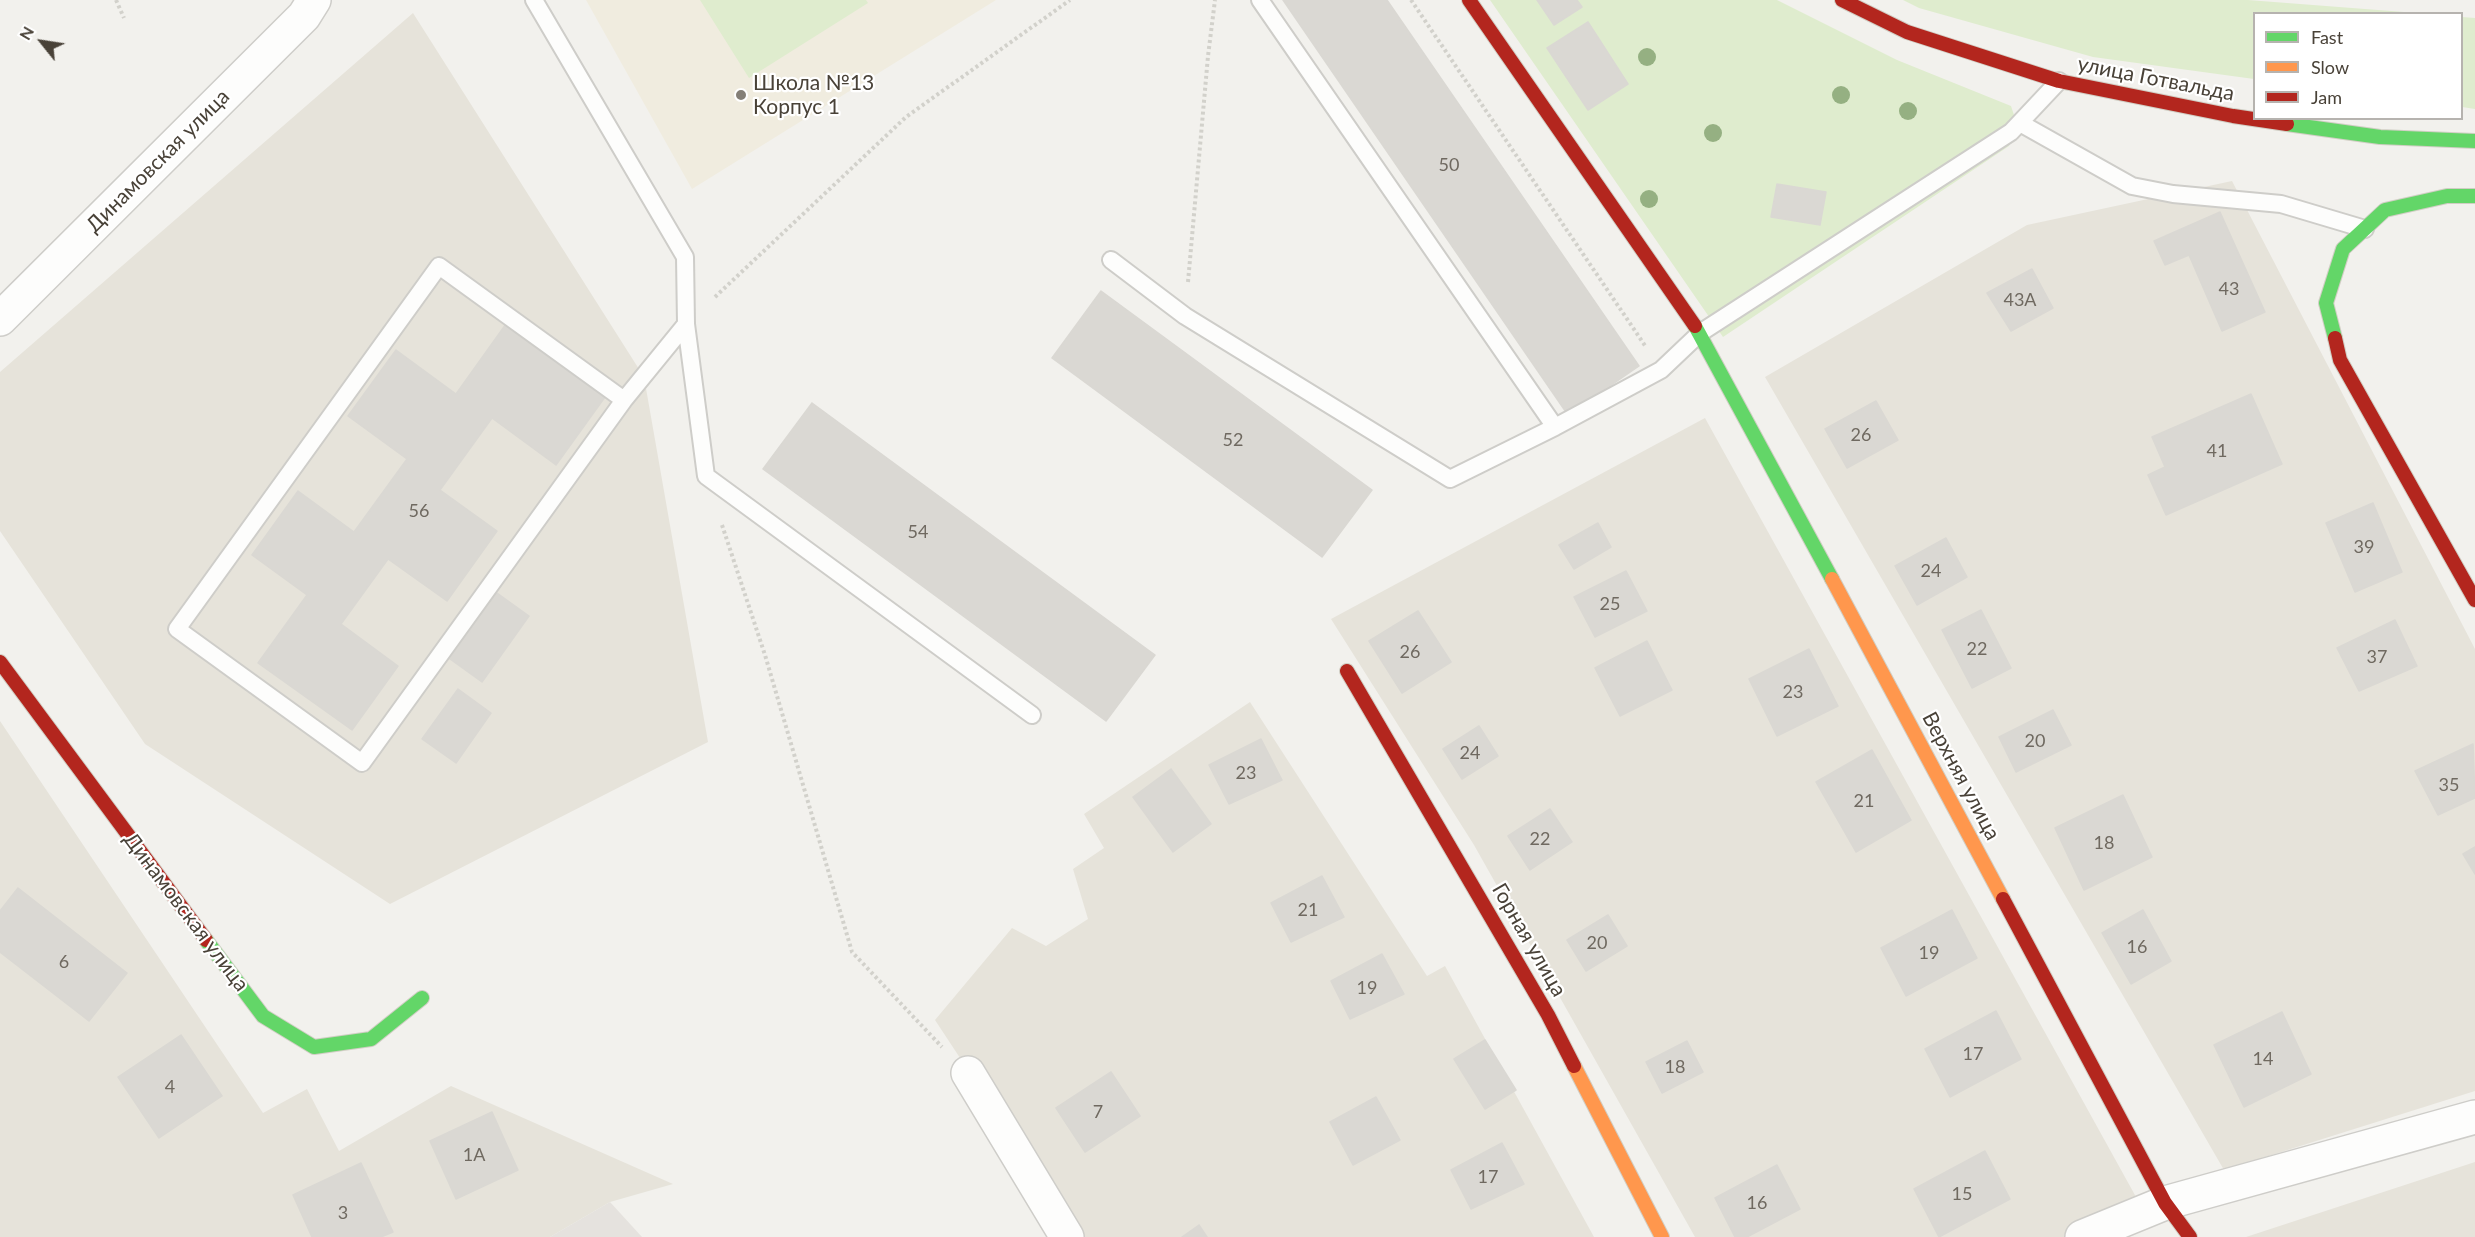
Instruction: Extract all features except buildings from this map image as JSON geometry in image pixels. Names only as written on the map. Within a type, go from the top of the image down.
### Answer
[{"type":"street","name":"Динамовская улица","points":[[0,319],[295,24],[314,0]]},
{"type":"street","name":"Верхняя улица","points":[[1469,0],[1700,333],[2165,1203],[2190,1237]]},
{"type":"street","name":"улица Готвальда","points":[[1842,0],[1907,32],[2059,81],[2253,119]]},
{"type":"street","name":"улица Готвальда","points":[[2259,120],[2380,137],[2475,141]]},
{"type":"street","points":[[2475,196],[2447,196],[2385,210],[2343,249],[2326,303],[2340,360],[2475,600]]},
{"type":"street","name":"Динамовская улица","points":[[0,662],[262,1016],[314,1047],[370,1039],[422,998]]},
{"type":"street","name":"Горная улица","points":[[1347,671],[1548,1015],[1662,1237]]},
{"type":"street","points":[[968,1073],[1067,1237]]},
{"type":"street","points":[[2082,1237],[2165,1203],[2475,1117]]},
{"type":"lane","points":[[534,0],[685,256],[686,324],[706,476],[1032,715]]},
{"type":"lane","points":[[1260,0],[1555,427]]},
{"type":"lane","points":[[1111,260],[1185,316],[1450,479],[1555,427],[1661,370],[1700,333],[2011,132],[2059,81]]},
{"type":"lane","points":[[2020,123],[2132,186],[2173,194],[2281,204],[2365,229]]},
{"type":"lane","points":[[624,400],[439,266],[177,628],[362,763],[624,400],[686,324]]},
{"type":"path","points":[[116,0],[124,18]]},
{"type":"path","points":[[686,324],[906,117],[1070,0]]},
{"type":"path","points":[[1185,316],[1215,0]]},
{"type":"path","points":[[1411,0],[1661,370]]},
{"type":"path","points":[[706,476],[765,655],[852,952],[968,1073]]},
{"type":"shaded area","name":"Школа №13 Корпус 1","points":[[586,0],[996,0],[692,189]]},
{"type":"shaded area","points":[[413,13],[644,377],[708,742],[390,904],[145,744],[0,531],[0,372]]},
{"type":"shaded area","points":[[2232,181],[2475,649],[2475,1091],[2224,1170],[1765,377],[2027,225]]},
{"type":"shaded area","points":[[1705,418],[2141,1206],[2070,1237],[1695,1237],[1474,845],[1331,619]]},
{"type":"shaded area","points":[[1250,702],[1427,976],[1445,966],[1594,1237],[1078,1237],[935,1020],[1012,928],[1046,946],[1088,919],[1073,869],[1104,848],[1084,814]]},
{"type":"shaded area","points":[[0,721],[263,1113],[307,1089],[339,1151],[451,1086],[673,1184],[610,1202],[550,1237],[0,1237]]},
{"type":"shaded area","points":[[2475,1162],[2475,1237],[2246,1237]]},
{"type":"shaded area","points":[[610,1202],[642,1237],[550,1237]]},
{"type":"green space","points":[[700,0],[866,0],[868,3],[749,78]]},
{"type":"green space","points":[[1490,0],[1777,0],[1897,60],[2011,106],[2016,121],[2014,136],[2009,146],[1723,337]]},
{"type":"green space","points":[[1903,0],[2248,0],[2404,12],[2253,12],[2253,79],[2093,57],[1919,8]]},
{"type":"green space","points":[[2463,17],[2475,18],[2475,109],[2463,107]]},
{"type":"traffic: fast","points":[[2287,124],[2380,137],[2475,141]]},
{"type":"traffic: fast","points":[[2335,338],[2326,303],[2343,249],[2385,210],[2447,196],[2475,196]]},
{"type":"traffic: fast","points":[[1695,326],[1832,579]]},
{"type":"traffic: fast","points":[[206,940],[263,1016],[314,1047],[371,1039],[422,998]]},
{"type":"traffic: slow","points":[[1832,579],[2003,899]]},
{"type":"traffic: slow","points":[[1574,1066],[1662,1237]]},
{"type":"traffic: jam","points":[[1469,0],[1695,326]]},
{"type":"traffic: jam","points":[[1842,0],[1907,32],[2059,81],[2253,119]]},
{"type":"traffic: jam","points":[[2260,120],[2287,124]]},
{"type":"traffic: jam","points":[[2335,338],[2340,360],[2475,600]]},
{"type":"traffic: jam","points":[[0,662],[206,940]]},
{"type":"traffic: jam","points":[[1347,671],[1548,1015],[1574,1066]]},
{"type":"traffic: jam","points":[[2003,899],[2165,1203],[2190,1237]]},
{"type":"place","name":"Школа №13 Корпус 1","points":[[741,95]]}]
